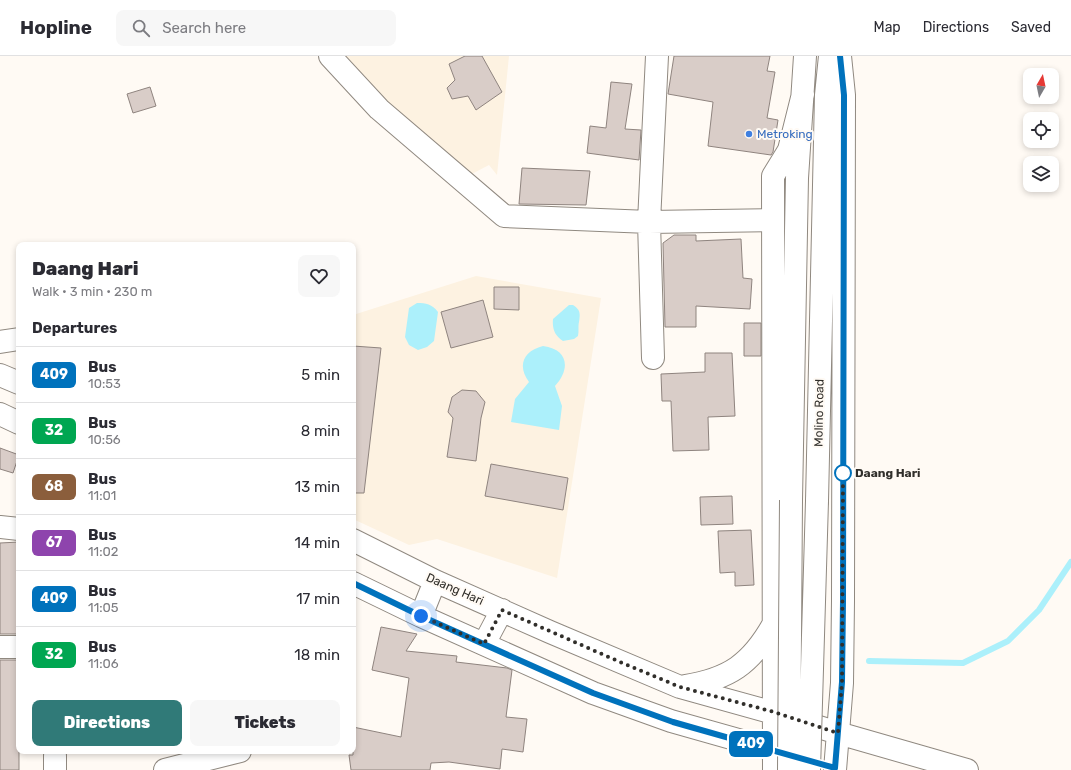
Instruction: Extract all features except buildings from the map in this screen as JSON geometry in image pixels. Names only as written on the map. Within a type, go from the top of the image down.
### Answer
[{"type":"main road","points":[[330,56],[379,109],[504,216],[649,222],[772,220]]},
{"type":"main road","points":[[653,358],[649,222],[658,56]]},
{"type":"main road","points":[[789,770],[797,178],[805,56]]},
{"type":"main road","name":"Molino Road","points":[[809,770],[818,485],[826,95],[830,56]]},
{"type":"main road","name":"Molino Road","points":[[837,769],[842,676],[844,95],[840,56]]},
{"type":"main road","points":[[774,760],[773,176],[789,150],[802,94]]},
{"type":"main road","points":[[0,342],[16,339]]},
{"type":"main road","points":[[0,375],[16,382]]},
{"type":"main road","points":[[0,414],[16,422]]},
{"type":"main road","points":[[0,527],[16,528]]},
{"type":"main road","name":"Daang Hari","points":[[356,541],[435,580],[599,653],[680,687],[774,712],[838,733],[967,770]]},
{"type":"main road","points":[[421,616],[435,580]]},
{"type":"main road","points":[[356,584],[534,668],[593,693],[774,760],[837,769]]},
{"type":"main road","points":[[484,644],[502,610]]},
{"type":"main road","points":[[680,687],[708,682],[732,671],[752,656],[773,631]]},
{"type":"main road","points":[[0,648],[16,646]]},
{"type":"main road","points":[[166,770],[228,754]]},
{"type":"shaded area","points":[[343,56],[509,56],[497,175],[489,165],[466,177],[386,101]]},
{"type":"shaded area","points":[[476,276],[601,298],[557,578],[437,539],[409,545],[356,520],[356,314]]},
{"type":"water","points":[[417,303],[429,304],[438,312],[434,341],[427,347],[418,350],[409,345],[405,337],[409,308]]},
{"type":"water","points":[[569,305],[576,307],[579,312],[580,317],[578,336],[574,339],[563,341],[555,332],[553,319]]},
{"type":"water","points":[[543,346],[558,351],[562,355],[564,361],[565,367],[563,373],[555,386],[562,406],[559,430],[511,422],[515,399],[529,382],[523,370],[524,360],[531,351]]},
{"type":"waterway","points":[[869,661],[963,663],[1008,641],[1039,610],[1071,562]]},
{"type":"bus line","name":"409","points":[[356,584],[534,668],[593,693],[673,722],[835,768],[842,682],[843,601],[844,95],[840,56]]},
{"type":"place","name":"Metroking","points":[[749,134]]},
{"type":"place","name":"Daang Hari","points":[[843,473]]},
{"type":"route","points":[[421,616],[484,644],[502,610],[680,687],[774,712],[838,733],[842,682],[843,473]]}]
